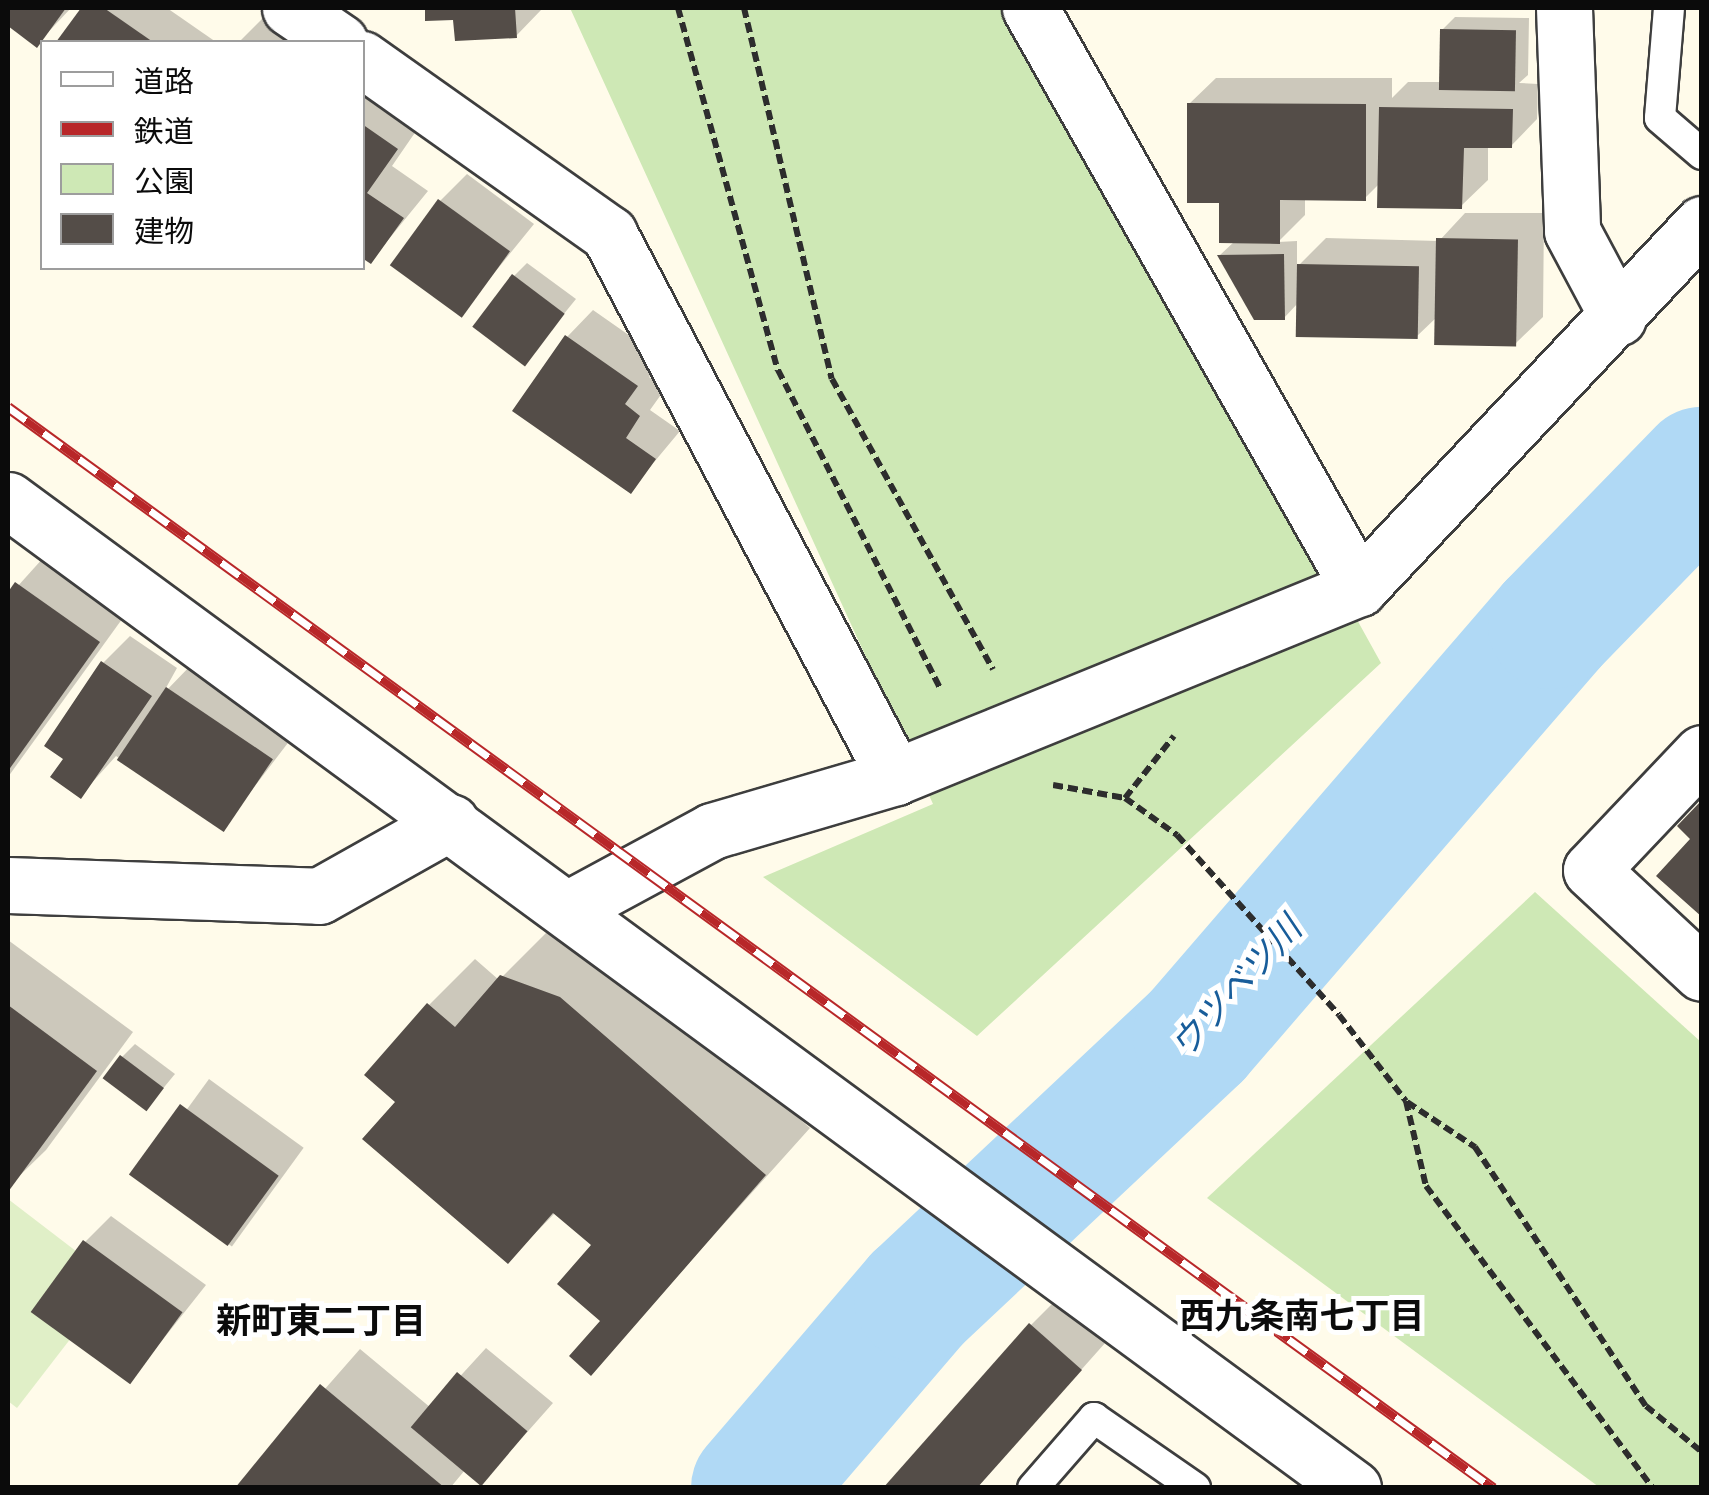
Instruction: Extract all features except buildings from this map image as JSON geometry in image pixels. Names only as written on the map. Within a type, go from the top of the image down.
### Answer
[{"type":"street","points":[[290,8],[337,40]]},
{"type":"street","points":[[1030,8],[1359,588]]},
{"type":"street","points":[[1564,8],[1572,231],[1618,317]]},
{"type":"street","points":[[365,61],[610,234],[895,777]]},
{"type":"street","points":[[568,909],[712,831],[895,777],[1359,588],[1702,224]]},
{"type":"street","points":[[8,500],[1353,1488]]},
{"type":"street","points":[[1702,753],[1591,870],[1702,973]]},
{"type":"street","points":[[8,885],[319,896],[450,822]]},
{"type":"lane","points":[[1669,8],[1660,118],[1702,154]]},
{"type":"lane","points":[[1033,1488],[1094,1418],[1194,1488]]},
{"type":"path","points":[[678,8],[778,370],[948,704]]},
{"type":"path","points":[[744,8],[832,379],[998,679]]},
{"type":"path","points":[[1125,798],[1176,835],[1339,1015],[1406,1102],[1475,1147],[1646,1406],[1702,1452]]},
{"type":"path","points":[[1406,1102],[1426,1186],[1654,1488]]},
{"type":"green space","points":[[570,8],[1018,8],[1381,663],[977,1036],[763,877],[933,804]]},
{"type":"green space","points":[[1535,892],[1701,1042],[1701,1487],[1599,1487],[1207,1198]]},
{"type":"green space","points":[[8,1199],[115,1281],[17,1408],[8,1401]]},
{"type":"waterway","name":"ウツベツ川","points":[[755,1488],[918,1298],[1197,1036],[1552,625],[1702,471]]},
{"type":"railway","points":[[8,407],[1493,1488]]},
{"type":"district","name":"西九条南七丁目","points":[[1302,1316]]},
{"type":"district","name":"新町東二丁目","points":[[321,1321]]}]
